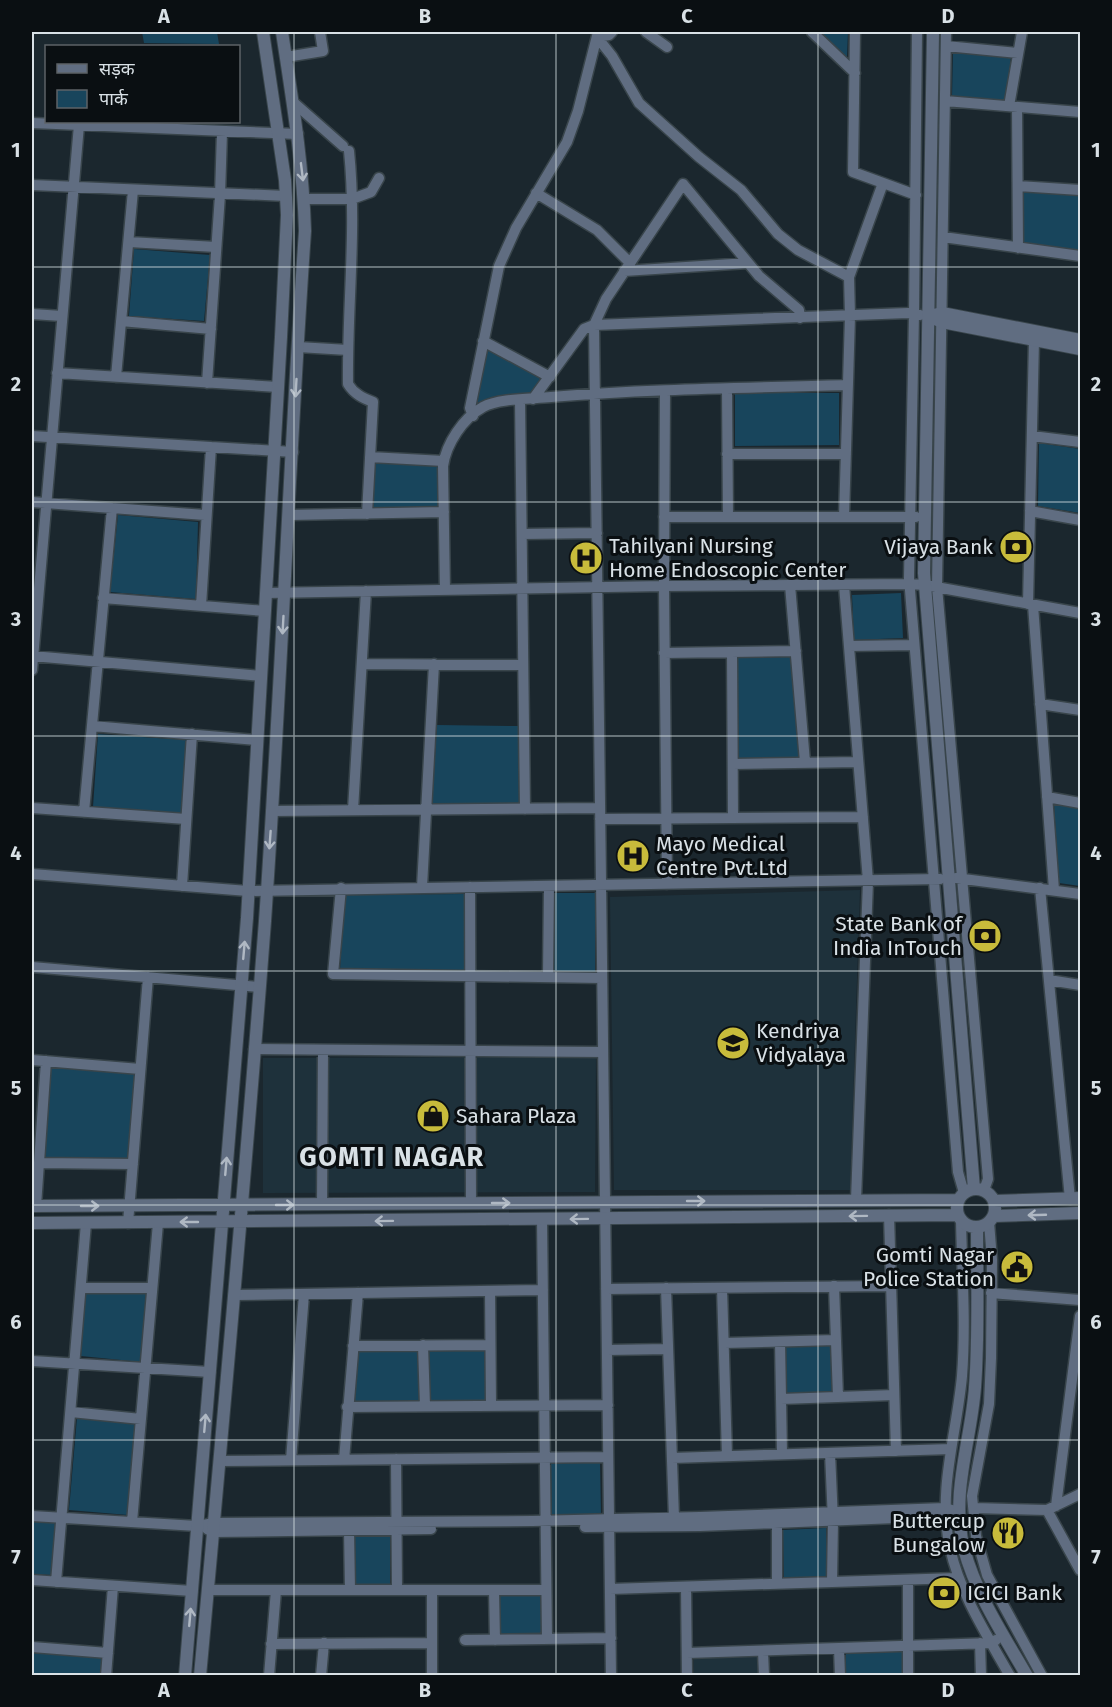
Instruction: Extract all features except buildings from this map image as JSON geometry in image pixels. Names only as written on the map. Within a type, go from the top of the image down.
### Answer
[{"type":"street","points":[[186,1676],[248,891],[287,215],[279,133],[263,32]]},
{"type":"street","points":[[200,1676],[242,1205],[267,889],[305,231],[298,134],[282,32]]},
{"type":"street","points":[[286,57],[323,51],[320,32]]},
{"type":"street","points":[[597,34],[609,35],[612,32]]},
{"type":"street","points":[[646,32],[668,47]]},
{"type":"street","points":[[812,32],[855,73]]},
{"type":"street","points":[[855,32],[853,172],[915,195]]},
{"type":"street","points":[[917,32],[915,314],[909,584],[958,1172],[970,1193]]},
{"type":"street","points":[[933,32],[924,518],[962,878],[988,1179],[970,1193]]},
{"type":"street","points":[[946,32],[942,318],[931,586],[970,1193],[960,1217],[962,1377],[951,1449],[945,1512],[949,1546],[957,1578],[1010,1676]]},
{"type":"street","points":[[1018,248],[1018,186],[1013,106],[1022,32]]},
{"type":"street","points":[[473,416],[470,408],[499,266],[516,228],[570,134],[597,34]]},
{"type":"street","points":[[597,34],[639,103],[699,157],[741,190],[778,234],[798,249],[849,277]]},
{"type":"street","points":[[946,46],[1018,53]]},
{"type":"street","points":[[945,101],[1080,112]]},
{"type":"street","points":[[293,102],[346,148],[352,200],[348,384],[361,398],[373,402],[367,514]]},
{"type":"street","points":[[32,123],[298,134]]},
{"type":"street","points":[[32,670],[79,125]]},
{"type":"street","points":[[207,383],[222,132]]},
{"type":"street","points":[[304,199],[352,200],[371,192],[379,178]]},
{"type":"street","points":[[844,516],[850,316],[849,277],[883,183]]},
{"type":"street","points":[[611,1676],[594,325],[606,299],[682,184],[759,276],[799,310],[801,318]]},
{"type":"street","points":[[32,185],[220,195],[286,196]]},
{"type":"street","points":[[1018,186],[1080,190]]},
{"type":"street","points":[[116,377],[133,190]]},
{"type":"street","points":[[536,193],[597,230],[627,267]]},
{"type":"street","points":[[943,237],[1080,256]]},
{"type":"street","points":[[129,242],[216,247]]},
{"type":"street","points":[[627,267],[748,263]]},
{"type":"street","points":[[32,314],[62,316]]},
{"type":"street","points":[[533,399],[585,329],[594,325],[915,314],[1080,339]]},
{"type":"street","points":[[942,318],[1080,349]]},
{"type":"street","points":[[121,321],[210,329]]},
{"type":"street","points":[[1034,340],[1030,511],[1031,604],[1054,890]]},
{"type":"street","points":[[483,341],[550,377]]},
{"type":"street","points":[[298,347],[348,350]]},
{"type":"street","points":[[57,373],[278,387]]},
{"type":"street","points":[[446,590],[445,454],[456,434],[483,406],[594,393],[848,385]]},
{"type":"street","points":[[727,389],[728,517]]},
{"type":"street","points":[[665,391],[664,653],[667,884]]},
{"type":"street","points":[[520,400],[525,809]]},
{"type":"street","points":[[32,436],[292,452]]},
{"type":"street","points":[[1032,436],[1080,442]]},
{"type":"street","points":[[201,606],[210,447]]},
{"type":"street","points":[[727,453],[846,454]]},
{"type":"street","points":[[370,457],[444,461]]},
{"type":"street","points":[[32,502],[205,515]]},
{"type":"street","points":[[84,812],[112,508]]},
{"type":"street","points":[[1030,511],[1080,520]]},
{"type":"street","points":[[289,515],[444,513]]},
{"type":"street","points":[[664,517],[924,518]]},
{"type":"street","points":[[522,534],[597,533]]},
{"type":"street","points":[[266,593],[909,584],[1080,613]]},
{"type":"street","points":[[790,585],[805,762]]},
{"type":"street","points":[[844,585],[868,881],[856,1200]]},
{"type":"street","points":[[353,810],[366,591]]},
{"type":"street","points":[[103,598],[265,610]]},
{"type":"street","points":[[849,646],[915,645]]},
{"type":"street","points":[[664,653],[796,651]]},
{"type":"street","points":[[732,652],[733,818]]},
{"type":"street","points":[[32,656],[261,676]]},
{"type":"street","points":[[362,664],[523,665]]},
{"type":"street","points":[[422,887],[434,664]]},
{"type":"street","points":[[1040,704],[1080,710]]},
{"type":"street","points":[[92,726],[257,740]]},
{"type":"street","points":[[182,886],[192,734]]},
{"type":"street","points":[[733,764],[858,762]]},
{"type":"street","points":[[1047,797],[1080,803]]},
{"type":"street","points":[[32,808],[186,819]]},
{"type":"street","points":[[272,811],[525,809],[666,818],[863,817]]},
{"type":"street","points":[[32,874],[248,891],[962,878],[1080,894]]},
{"type":"street","points":[[548,976],[549,886]]},
{"type":"street","points":[[470,887],[471,1203]]},
{"type":"street","points":[[341,888],[333,974],[602,978]]},
{"type":"street","points":[[994,1201],[1075,1198],[1040,888]]},
{"type":"street","points":[[32,967],[259,987]]},
{"type":"street","points":[[128,1223],[148,977]]},
{"type":"street","points":[[1049,980],[1080,985]]},
{"type":"street","points":[[254,1049],[603,1052]]},
{"type":"street","points":[[322,1204],[323,1050]]},
{"type":"street","points":[[32,1060],[141,1069]]},
{"type":"street","points":[[46,1061],[34,1206],[856,1200],[970,1193],[991,1195],[994,1201],[991,1219],[989,1404],[972,1496],[976,1536],[987,1575],[1042,1676]]},
{"type":"street","points":[[39,1163],[133,1164]]},
{"type":"street","points":[[977,1228],[991,1219],[1080,1214]]},
{"type":"street","points":[[889,1215],[896,1450]]},
{"type":"street","points":[[32,1223],[889,1215],[960,1217],[968,1225],[977,1228]]},
{"type":"street","points":[[542,1219],[547,1639]]},
{"type":"street","points":[[56,1582],[87,1223]]},
{"type":"street","points":[[132,1522],[158,1223]]},
{"type":"street","points":[[977,1228],[975,1388],[959,1492],[959,1517],[965,1550],[978,1587],[1027,1676]]},
{"type":"street","points":[[834,1286],[838,1397]]},
{"type":"street","points":[[606,1289],[890,1286]]},
{"type":"street","points":[[81,1288],[152,1288]]},
{"type":"street","points":[[666,1288],[674,1518]]},
{"type":"street","points":[[722,1288],[727,1456]]},
{"type":"street","points":[[234,1295],[543,1290]]},
{"type":"street","points":[[490,1291],[491,1406]]},
{"type":"street","points":[[344,1460],[358,1293]]},
{"type":"street","points":[[991,1293],[1080,1300]]},
{"type":"street","points":[[291,1460],[304,1294]]},
{"type":"street","points":[[1080,1316],[1068,1413],[1051,1508],[1080,1570]]},
{"type":"street","points":[[724,1343],[836,1340]]},
{"type":"street","points":[[780,1342],[782,1454]]},
{"type":"street","points":[[423,1345],[425,1406]]},
{"type":"street","points":[[353,1346],[490,1345]]},
{"type":"street","points":[[607,1350],[668,1349]]},
{"type":"street","points":[[32,1361],[210,1372]]},
{"type":"street","points":[[781,1399],[894,1395]]},
{"type":"street","points":[[347,1407],[608,1405]]},
{"type":"street","points":[[1068,1413],[1080,1408]]},
{"type":"street","points":[[70,1412],[141,1419]]},
{"type":"street","points":[[672,1458],[951,1449]]},
{"type":"street","points":[[830,1453],[832,1582]]},
{"type":"street","points":[[219,1461],[608,1457]]},
{"type":"street","points":[[396,1459],[397,1590]]},
{"type":"street","points":[[974,1508],[1051,1508],[1080,1494]]},
{"type":"street","points":[[609,1523],[674,1518],[945,1512],[975,1520]]},
{"type":"street","points":[[32,1516],[214,1527],[349,1530],[396,1526]]},
{"type":"street","points":[[214,1527],[777,1523],[832,1516]]},
{"type":"street","points":[[777,1523],[777,1584]]},
{"type":"street","points":[[349,1530],[350,1590]]},
{"type":"street","points":[[610,1589],[957,1578]]},
{"type":"street","points":[[32,1580],[192,1591]]},
{"type":"street","points":[[908,1580],[908,1676]]},
{"type":"street","points":[[106,1676],[113,1586]]},
{"type":"street","points":[[686,1587],[687,1676]]},
{"type":"street","points":[[208,1590],[546,1590]]},
{"type":"street","points":[[269,1676],[276,1590]]},
{"type":"street","points":[[432,1590],[432,1676]]},
{"type":"street","points":[[494,1590],[495,1640]]},
{"type":"street","points":[[687,1653],[992,1643],[1004,1635]]},
{"type":"street","points":[[465,1640],[611,1638]]},
{"type":"street","points":[[321,1676],[324,1643]]},
{"type":"street","points":[[271,1644],[432,1643]]},
{"type":"street","points":[[980,1643],[981,1676]]},
{"type":"street","points":[[32,1647],[108,1653]]},
{"type":"street","points":[[839,1648],[840,1676]]},
{"type":"street","points":[[763,1651],[764,1676]]},
{"type":"shaded area","name":"Kendriya Vidyalaya","points":[[860,890],[850,1190],[614,1190],[610,897]]},
{"type":"shaded area","points":[[596,1057],[595,1192],[263,1193],[263,1058]]},
{"type":"shaded area","points":[[758,1657],[758,1675],[694,1675],[694,1658]]},
{"type":"green space","points":[[142,32],[217,32],[219,44],[144,43]]},
{"type":"green space","points":[[820,32],[848,32],[847,57]]},
{"type":"green space","points":[[953,50],[1011,56],[1006,102],[952,97]]},
{"type":"green space","points":[[1023,192],[1078,195],[1078,253],[1024,244]]},
{"type":"green space","points":[[134,249],[210,255],[204,321],[129,316]]},
{"type":"green space","points":[[487,347],[544,378],[532,393],[476,403]]},
{"type":"green space","points":[[735,393],[839,393],[839,445],[735,446]]},
{"type":"green space","points":[[1039,443],[1080,449],[1080,513],[1038,506]]},
{"type":"green space","points":[[374,461],[439,465],[439,508],[371,508]]},
{"type":"green space","points":[[118,515],[198,522],[196,599],[110,592]]},
{"type":"green space","points":[[901,593],[903,638],[854,640],[852,595]]},
{"type":"green space","points":[[791,657],[800,759],[738,761],[737,658]]},
{"type":"green space","points":[[437,725],[518,726],[519,805],[432,805]]},
{"type":"green space","points":[[98,734],[186,740],[181,814],[93,807]]},
{"type":"green space","points":[[1054,804],[1080,809],[1080,886],[1059,883]]},
{"type":"green space","points":[[550,893],[595,893],[595,973],[550,973]]},
{"type":"green space","points":[[465,894],[465,971],[340,969],[345,895]]},
{"type":"green space","points":[[51,1067],[136,1072],[128,1159],[44,1158]]},
{"type":"green space","points":[[85,1292],[147,1292],[141,1362],[81,1356]]},
{"type":"green space","points":[[832,1345],[832,1392],[786,1393],[785,1346]]},
{"type":"green space","points":[[486,1348],[486,1400],[429,1400],[429,1349]]},
{"type":"green space","points":[[419,1349],[421,1402],[353,1402],[358,1350]]},
{"type":"green space","points":[[77,1418],[135,1423],[128,1515],[69,1510]]},
{"type":"green space","points":[[600,1462],[601,1515],[552,1516],[551,1463]]},
{"type":"green space","points":[[32,1521],[57,1522],[53,1575],[32,1574]]},
{"type":"green space","points":[[826,1528],[827,1578],[784,1579],[783,1530]]},
{"type":"green space","points":[[355,1536],[390,1536],[390,1587],[355,1586]]},
{"type":"green space","points":[[499,1595],[541,1595],[542,1636],[499,1636]]},
{"type":"green space","points":[[32,1650],[102,1656],[100,1675],[32,1675]]},
{"type":"green space","points":[[902,1651],[903,1675],[846,1675],[846,1652]]},
{"type":"place","name":"Vijaya Bank","points":[[1016,547]]},
{"type":"place","name":"Tahilyani Nursing Home Endoscopic Center","points":[[586,558]]},
{"type":"place","name":"Mayo Medical Centre Pvt.Ltd","points":[[633,856]]},
{"type":"place","name":"State Bank of India InTouch","points":[[985,936]]},
{"type":"place","name":"Kendriya Vidyalaya","points":[[733,1043]]},
{"type":"place","name":"Sahara Plaza","points":[[433,1116]]},
{"type":"place","name":"Gomti Nagar Police Station","points":[[1017,1267]]},
{"type":"place","name":"Buttercup Bungalow","points":[[1008,1533]]},
{"type":"place","name":"ICICI Bank","points":[[944,1593]]},
{"type":"district","name":"GOMTI NAGAR","points":[[392,1157]]}]
